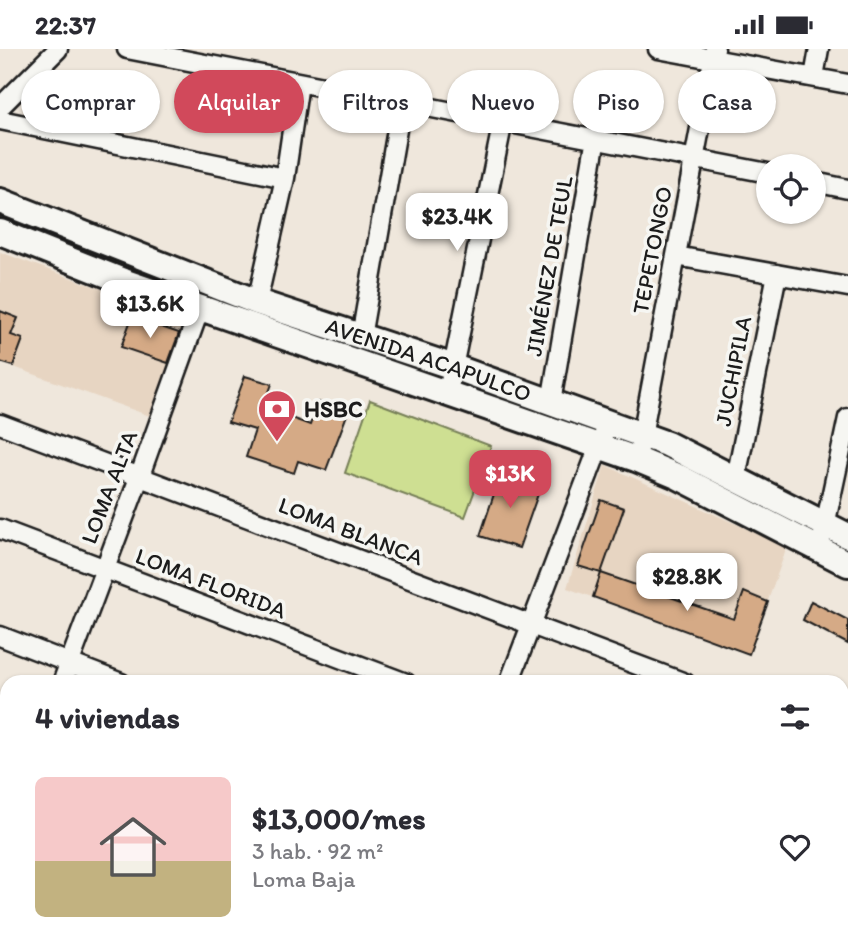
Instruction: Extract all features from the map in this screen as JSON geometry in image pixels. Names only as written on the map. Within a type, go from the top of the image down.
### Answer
[{"type":"main road","name":"AVENIDA ACAPULCO","points":[[0,201],[257,302],[454,367],[551,403],[604,434],[636,459],[679,477],[848,564]]},
{"type":"main road","name":"AVENIDA ACAPULCO","points":[[0,232],[123,281],[448,392],[604,434],[642,435],[667,444],[848,536]]},
{"type":"street","points":[[0,107],[58,49]]},
{"type":"street","points":[[127,49],[233,70]]},
{"type":"street","points":[[658,49],[714,54],[848,84]]},
{"type":"street","points":[[814,77],[819,49]]},
{"type":"street","name":"TEPETONGO","points":[[636,459],[714,54]]},
{"type":"street","points":[[0,120],[285,178]]},
{"type":"street","points":[[559,131],[756,171]]},
{"type":"street","points":[[257,302],[285,178],[292,133]]},
{"type":"street","points":[[360,337],[396,133]]},
{"type":"street","points":[[448,392],[501,133]]},
{"type":"street","name":"JIMÉNEZ DE TEUL","points":[[551,403],[596,138]]},
{"type":"street","points":[[826,184],[848,189]]},
{"type":"street","points":[[677,256],[848,287]]},
{"type":"street","name":"JUCHIPILA","points":[[736,478],[777,274]]},
{"type":"street","name":"LOMA ALTA","points":[[65,675],[200,308]]},
{"type":"street","points":[[820,549],[848,418]]},
{"type":"street","name":"LOMA BLANCA","points":[[0,424],[663,675]]},
{"type":"street","points":[[512,675],[604,434]]},
{"type":"street","name":"LOMA FLORIDA","points":[[0,529],[385,675]]},
{"type":"street","points":[[0,636],[101,675]]},
{"type":"shaded area","points":[[0,252],[186,320],[150,416],[0,362]]},
{"type":"shaded area","points":[[605,465],[787,547],[749,654],[567,588]]},
{"type":"green space","points":[[370,400],[491,446],[465,517],[345,473]]},
{"type":"building","points":[[0,311],[18,318],[11,335],[23,339],[13,366],[0,362]]},
{"type":"building","points":[[132,317],[179,333],[168,363],[121,347]]},
{"type":"building","points":[[245,376],[272,384],[263,408],[310,425],[318,402],[348,412],[326,470],[298,461],[294,473],[246,457],[255,430],[228,422]]},
{"type":"building","points":[[502,470],[534,481],[538,494],[519,548],[480,536]]},
{"type":"building","points":[[601,500],[624,508],[601,573],[578,566]]},
{"type":"building","points":[[601,573],[734,619],[744,592],[768,602],[749,654],[593,597]]},
{"type":"building","points":[[811,601],[848,620],[848,644],[803,620]]},
{"type":"place","name":"HSBC","points":[[277,443]]}]
